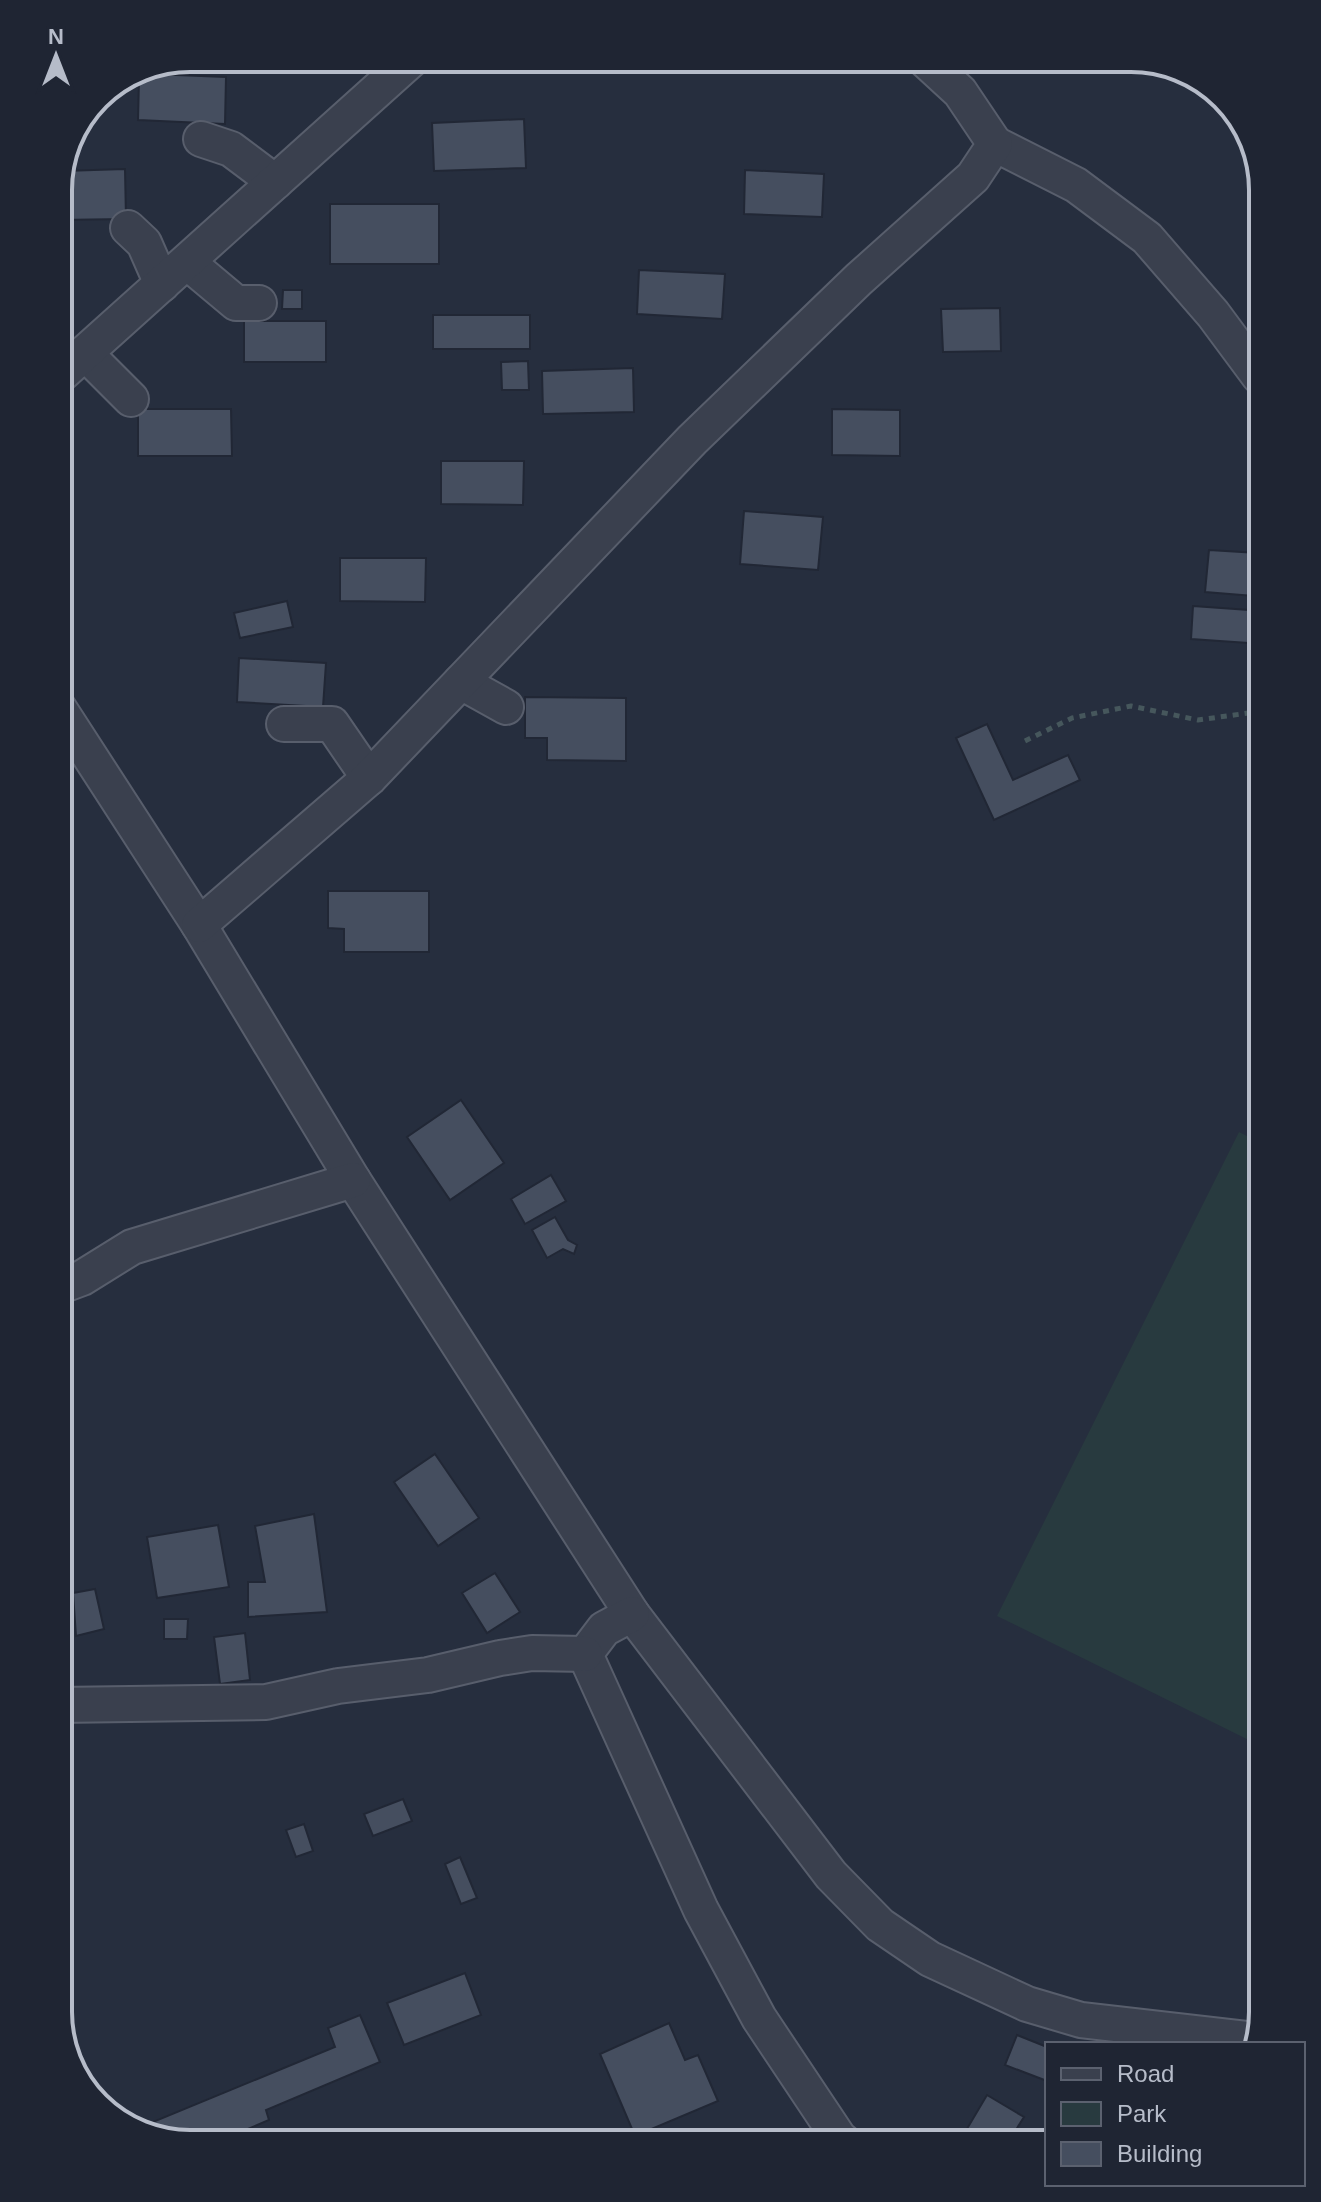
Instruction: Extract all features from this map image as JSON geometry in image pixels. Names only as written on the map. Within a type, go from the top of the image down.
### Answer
[{"type":"street","points":[[72,365],[397,72]]},
{"type":"street","points":[[938,72],[960,92],[995,144],[1076,185],[1147,238],[1213,314],[1249,363]]},
{"type":"street","points":[[201,139],[231,149],[275,182]]},
{"type":"street","points":[[199,925],[369,778],[692,440],[859,279],[973,177],[995,144]]},
{"type":"street","points":[[128,228],[174,273],[236,303],[259,303]]},
{"type":"street","points":[[85,353],[131,399]]},
{"type":"street","points":[[461,682],[506,707]]},
{"type":"street","points":[[284,724],[332,724],[369,778]]},
{"type":"street","points":[[72,729],[199,925],[353,1180],[632,1614],[831,1875],[880,1925],[930,1959],[1027,2004],[1081,2020],[1246,2039]]},
{"type":"street","points":[[72,1282],[132,1247],[353,1180]]},
{"type":"street","points":[[585,1654],[604,1629],[632,1614]]},
{"type":"street","points":[[72,1705],[266,1702],[338,1686],[428,1675],[532,1653],[585,1654]]},
{"type":"street","points":[[585,1654],[701,1910],[759,2018],[834,2130]]},
{"type":"path","points":[[1025,741],[1072,718],[1131,706],[1198,720],[1249,713]]},
{"type":"green space","points":[[1239,1132],[1249,1137],[1249,1740],[997,1616]]},
{"type":"building","points":[[165,75],[226,77],[225,124],[138,120],[139,84],[145,81]]},
{"type":"building","points":[[524,119],[526,168],[434,171],[432,123]]},
{"type":"building","points":[[125,169],[126,219],[72,220],[74,171]]},
{"type":"building","points":[[745,170],[824,174],[822,217],[744,214]]},
{"type":"building","points":[[330,204],[439,204],[439,264],[330,264]]},
{"type":"building","points":[[639,270],[725,274],[722,319],[637,314]]},
{"type":"building","points":[[283,290],[302,290],[302,309],[282,309]]},
{"type":"building","points":[[1000,308],[1001,351],[943,352],[941,309]]},
{"type":"building","points":[[433,315],[530,315],[530,349],[433,349]]},
{"type":"building","points":[[244,321],[326,321],[326,362],[244,362]]},
{"type":"building","points":[[528,361],[529,390],[502,390],[501,362]]},
{"type":"building","points":[[633,368],[634,412],[543,414],[542,371]]},
{"type":"building","points":[[138,409],[231,409],[232,456],[138,456]]},
{"type":"building","points":[[832,409],[900,410],[900,456],[832,455]]},
{"type":"building","points":[[441,461],[524,461],[523,505],[441,504]]},
{"type":"building","points":[[744,511],[823,517],[818,570],[740,564]]},
{"type":"building","points":[[1209,550],[1249,552],[1249,596],[1205,592]]},
{"type":"building","points":[[340,558],[426,558],[425,602],[340,601]]},
{"type":"building","points":[[287,601],[293,627],[240,638],[234,613]]},
{"type":"building","points":[[1193,606],[1249,610],[1249,643],[1191,639]]},
{"type":"building","points":[[239,658],[326,663],[323,707],[237,702]]},
{"type":"building","points":[[525,697],[626,698],[626,761],[547,760],[547,738],[525,738]]},
{"type":"building","points":[[987,724],[1013,780],[1068,755],[1080,780],[994,820],[956,738]]},
{"type":"building","points":[[328,891],[429,891],[429,952],[344,952],[344,929],[328,928]]},
{"type":"building","points":[[461,1100],[504,1163],[450,1200],[407,1137]]},
{"type":"building","points":[[551,1175],[566,1201],[525,1224],[511,1199]]},
{"type":"building","points":[[555,1217],[568,1240],[577,1245],[574,1254],[563,1249],[547,1258],[532,1230]]},
{"type":"building","points":[[435,1454],[479,1518],[438,1546],[394,1482]]},
{"type":"building","points":[[314,1514],[327,1612],[248,1617],[248,1582],[265,1582],[255,1526]]},
{"type":"building","points":[[218,1525],[229,1587],[157,1598],[147,1537]]},
{"type":"building","points":[[495,1573],[520,1612],[487,1633],[462,1593]]},
{"type":"building","points":[[95,1589],[104,1629],[76,1636],[73,1593]]},
{"type":"building","points":[[164,1619],[188,1619],[187,1639],[164,1639]]},
{"type":"building","points":[[245,1633],[250,1680],[220,1684],[214,1637]]},
{"type":"building","points":[[403,1799],[412,1821],[373,1836],[364,1814]]},
{"type":"building","points":[[304,1824],[313,1851],[296,1857],[286,1830]]},
{"type":"building","points":[[460,1857],[477,1898],[461,1904],[445,1864]]},
{"type":"building","points":[[465,1973],[481,2015],[404,2045],[387,2003]]},
{"type":"building","points":[[360,2015],[380,2062],[266,2110],[269,2120],[245,2130],[182,2130],[150,2123],[335,2047],[328,2028]]},
{"type":"building","points":[[669,2023],[685,2060],[698,2055],[718,2101],[649,2130],[632,2130],[600,2054]]},
{"type":"building","points":[[1017,2035],[1045,2046],[1045,2080],[1005,2065]]},
{"type":"building","points":[[987,2095],[1024,2117],[1016,2130],[966,2130]]}]
